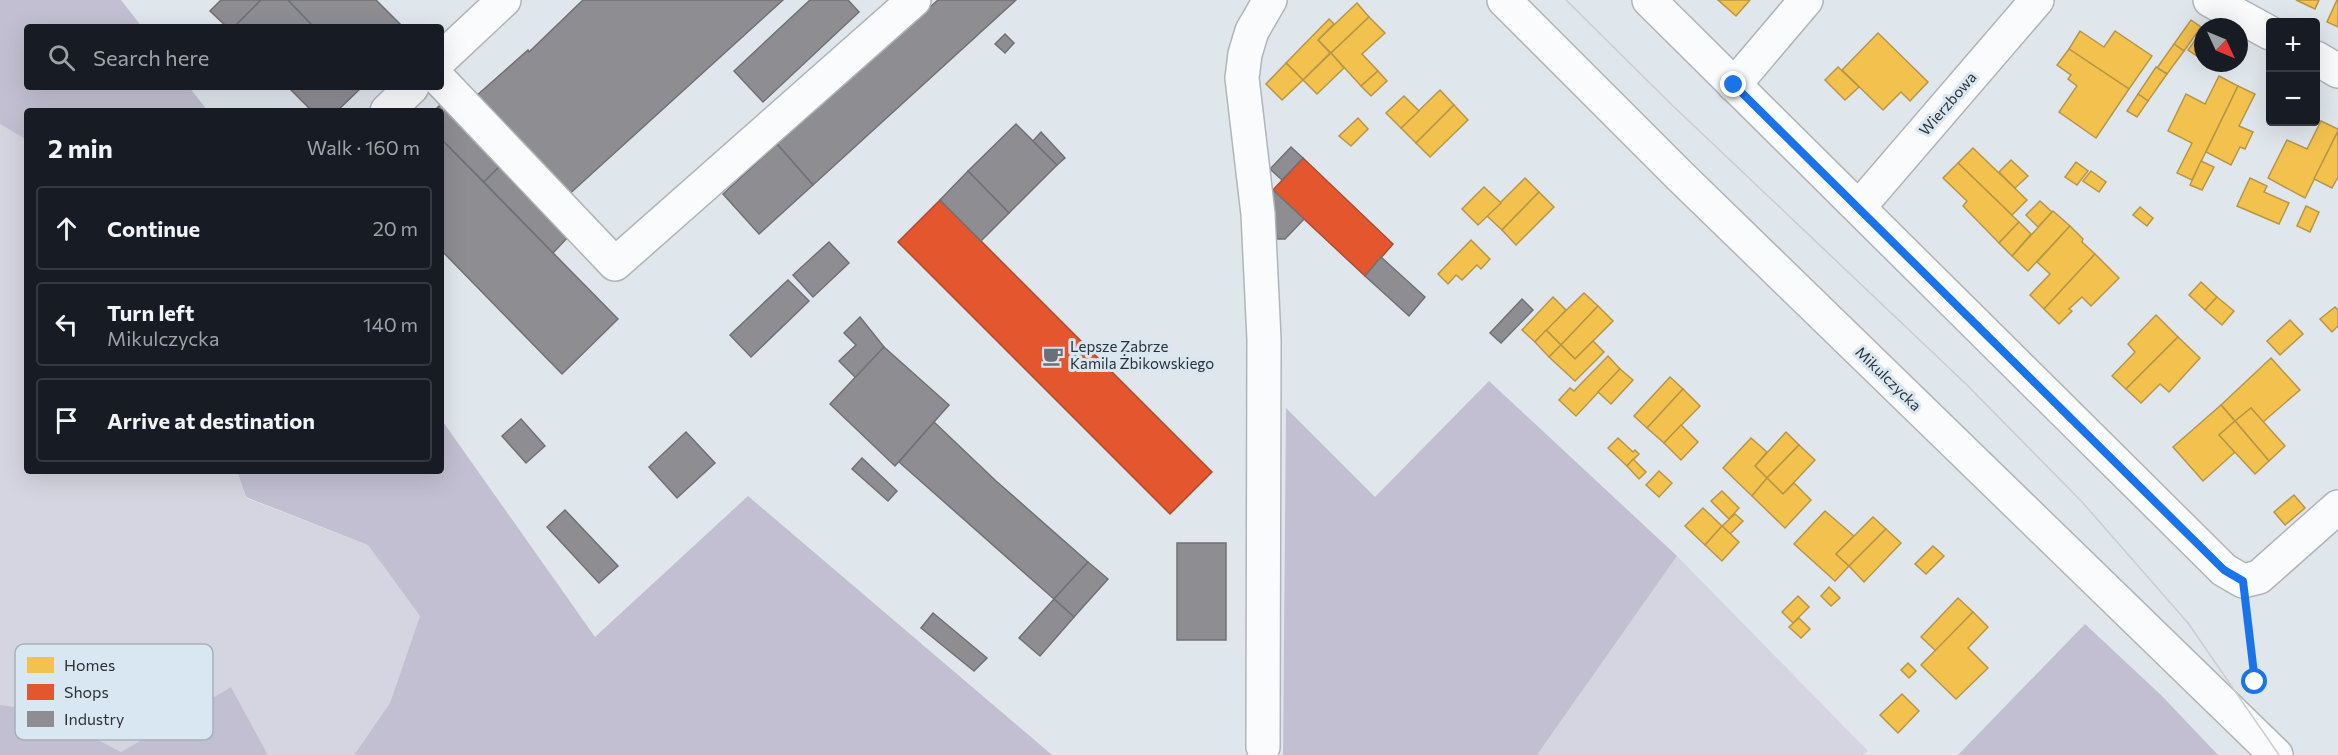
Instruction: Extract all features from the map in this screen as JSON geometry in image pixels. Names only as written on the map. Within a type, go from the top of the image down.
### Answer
[{"type":"street","points":[[444,56],[504,0]]},
{"type":"street","points":[[444,84],[615,264],[914,0]]},
{"type":"street","points":[[1263,747],[1264,339],[1258,214],[1242,78],[1245,54],[1252,31],[1270,0]]},
{"type":"street","name":"Mikulczycka","points":[[1504,0],[1706,201],[2276,755]]},
{"type":"street","points":[[1649,0],[2224,570],[2243,581],[2259,577],[2338,507]]},
{"type":"street","points":[[1734,85],[1806,0]]},
{"type":"street","name":"Wierzbowa","points":[[1859,207],[2037,0]]},
{"type":"street","points":[[2210,0],[2266,30]]},
{"type":"street","points":[[2320,60],[2338,71]]},
{"type":"street","points":[[390,108],[409,90]]},
{"type":"path","points":[[2243,581],[2258,692]]},
{"type":"shaded area","points":[[0,0],[121,0],[140,24],[24,24],[24,90],[191,90],[206,108],[24,108],[24,138],[0,124]]},
{"type":"shaded area","points":[[0,124],[24,138],[24,474],[238,474],[246,498],[368,545],[420,616],[390,703],[354,755],[268,755],[231,687],[213,698],[213,644],[15,644],[15,707],[0,705]]},
{"type":"shaded area","points":[[1489,381],[1677,556],[1537,755],[1283,755],[1286,408],[1375,497]]},
{"type":"shaded area","points":[[444,423],[595,637],[748,496],[1052,755],[354,755],[390,703],[420,616],[368,545],[246,497],[238,474],[444,474]]},
{"type":"shaded area","points":[[1677,556],[1868,751],[1863,755],[1537,755]]},
{"type":"shaded area","points":[[2085,624],[2162,696],[2218,755],[1958,755]]},
{"type":"shaded area","points":[[231,687],[268,755],[0,755],[0,705],[15,707],[15,740],[98,740],[121,752],[141,740],[213,740],[213,698]]},
{"type":"shaded area","points":[[98,740],[141,740],[121,752]]},
{"type":"building: Homes","points":[[1718,0],[1750,0],[1736,16]]},
{"type":"building: Homes","points":[[2296,0],[2319,0],[2315,9]]},
{"type":"building: Homes","points":[[2338,0],[2338,27],[2327,22]]},
{"type":"building: Homes","points":[[1357,3],[1369,17],[1331,53],[1318,40]]},
{"type":"building: Homes","points":[[1369,17],[1385,33],[1362,54],[1378,71],[1361,86],[1331,53]]},
{"type":"building: Homes","points":[[1329,19],[1334,24],[1318,40],[1330,53],[1303,80],[1286,63]]},
{"type":"building: Homes","points":[[2191,20],[2194,22],[2194,37],[2184,51],[2174,44]]},
{"type":"building: Homes","points":[[2080,31],[2104,47],[2115,31],[2152,56],[2129,89],[2069,49]]},
{"type":"building: Homes","points":[[1878,33],[1928,82],[1910,101],[1901,92],[1883,110],[1842,70]]},
{"type":"building: Homes","points":[[2194,42],[2194,54],[2188,50]]},
{"type":"building: Homes","points":[[2174,44],[2184,51],[2167,74],[2157,68]]},
{"type":"building: Homes","points":[[2069,49],[2129,89],[2096,138],[2059,112],[2077,86],[2068,79],[2071,75],[2057,65]]},
{"type":"building: Homes","points":[[1331,53],[1344,68],[1317,94],[1303,80]]},
{"type":"building: Homes","points":[[1286,63],[1303,80],[1282,100],[1266,84]]},
{"type":"building: Homes","points":[[1838,67],[1859,87],[1845,100],[1825,80]]},
{"type":"building: Homes","points":[[2156,67],[2167,74],[2148,101],[2138,94]]},
{"type":"building: Homes","points":[[1378,71],[1387,81],[1371,96],[1361,86]]},
{"type":"building: Homes","points":[[2219,76],[2238,86],[2192,180],[2177,173],[2192,143],[2168,131],[2186,94],[2205,104]]},
{"type":"building: Homes","points":[[2238,86],[2255,94],[2239,126],[2253,132],[2245,149],[2240,147],[2231,165],[2206,152]]},
{"type":"building: Homes","points":[[1440,90],[1454,105],[1416,143],[1401,128]]},
{"type":"building: Homes","points":[[2138,94],[2148,101],[2137,117],[2127,111]]},
{"type":"building: Homes","points":[[1404,96],[1419,111],[1401,128],[1386,113]]},
{"type":"building: Homes","points":[[1454,105],[1468,120],[1430,157],[1416,143]]},
{"type":"building: Homes","points":[[1358,118],[1368,129],[1351,146],[1339,136]]},
{"type":"building: Homes","points":[[2321,121],[2338,131],[2305,198],[2268,178],[2287,140],[2307,149]]},
{"type":"building: Homes","points":[[2338,131],[2338,177],[2332,188],[2314,179]]},
{"type":"building: Homes","points":[[1973,148],[2027,200],[2012,215],[1958,163]]},
{"type":"building: Homes","points":[[2011,160],[2028,176],[2015,188],[1999,172]]},
{"type":"building: Homes","points":[[2201,161],[2214,167],[2202,190],[2190,185]]},
{"type":"building: Homes","points":[[2076,162],[2088,171],[2077,185],[2065,177]]},
{"type":"building: Homes","points":[[1958,163],[2019,222],[1999,243],[1963,206],[1967,201],[1943,178]]},
{"type":"building: Homes","points":[[2091,171],[2106,182],[2099,192],[2083,181]]},
{"type":"building: Homes","points":[[1525,178],[1539,192],[1502,230],[1487,216]]},
{"type":"building: Homes","points":[[2250,178],[2267,186],[2264,192],[2289,203],[2279,224],[2237,206]]},
{"type":"building: Homes","points":[[1484,187],[1501,203],[1478,225],[1462,209]]},
{"type":"building: Homes","points":[[1539,192],[1554,207],[1516,245],[1502,230]]},
{"type":"building: Homes","points":[[2040,201],[2052,212],[2038,227],[2026,215]]},
{"type":"building: Homes","points":[[2306,206],[2319,212],[2310,232],[2297,226]]},
{"type":"building: Homes","points":[[2140,207],[2153,218],[2147,226],[2133,215]]},
{"type":"building: Homes","points":[[2053,211],[2070,226],[2028,271],[2012,256]]},
{"type":"building: Homes","points":[[2019,222],[2031,234],[2012,256],[1999,243]]},
{"type":"building: Homes","points":[[2070,226],[2095,254],[2044,309],[2030,295],[2050,274],[2037,262]]},
{"type":"building: Homes","points":[[1471,240],[1490,259],[1481,269],[1477,265],[1462,280],[1456,275],[1448,284],[1438,274]]},
{"type":"building: Homes","points":[[2095,254],[2119,278],[2091,306],[2082,297],[2069,309],[2072,311],[2059,324],[2044,309]]},
{"type":"building: Homes","points":[[2201,282],[2217,297],[2205,310],[2189,295]]},
{"type":"building: Homes","points":[[1584,293],[1598,306],[1561,345],[1546,330]]},
{"type":"building: Homes","points":[[1553,297],[1566,310],[1535,342],[1522,330]]},
{"type":"building: Homes","points":[[2217,297],[2234,311],[2222,325],[2205,310]]},
{"type":"building: Homes","points":[[1598,306],[1613,321],[1575,359],[1561,345]]},
{"type":"building: Homes","points":[[2335,307],[2338,310],[2338,326],[2332,332],[2320,319]]},
{"type":"building: Homes","points":[[2156,315],[2178,337],[2126,389],[2112,376],[2135,352],[2128,344]]},
{"type":"building: Homes","points":[[2290,320],[2303,334],[2280,355],[2267,341]]},
{"type":"building: Homes","points":[[1546,330],[1561,345],[1549,357],[1535,342]]},
{"type":"building: Homes","points":[[2178,337],[2200,358],[2169,392],[2160,384],[2141,403],[2126,389]]},
{"type":"building: Homes","points":[[1593,341],[1604,352],[1575,381],[1549,357],[1561,345],[1575,359]]},
{"type":"building: Homes","points":[[1608,356],[1620,369],[1576,416],[1559,400],[1570,388],[1574,391]]},
{"type":"building: Homes","points":[[2271,358],[2300,390],[2263,422],[2251,408],[2235,421],[2221,405]]},
{"type":"building: Homes","points":[[1620,369],[1633,380],[1611,404],[1598,392]]},
{"type":"building: Homes","points":[[1670,377],[1683,389],[1647,428],[1634,416]]},
{"type":"building: Homes","points":[[1683,389],[1700,406],[1664,443],[1647,428]]},
{"type":"building: Homes","points":[[2221,405],[2235,421],[2219,435],[2235,452],[2203,481],[2173,447]]},
{"type":"building: Homes","points":[[2251,408],[2285,446],[2269,461],[2235,421]]},
{"type":"building: Homes","points":[[2235,421],[2269,461],[2255,474],[2219,435]]},
{"type":"building: Homes","points":[[1681,425],[1698,442],[1681,460],[1664,443]]},
{"type":"building: Homes","points":[[1786,432],[1799,445],[1767,478],[1755,466]]},
{"type":"building: Homes","points":[[1618,438],[1633,452],[1635,450],[1639,454],[1627,466],[1608,448]]},
{"type":"building: Homes","points":[[1751,438],[1767,452],[1755,466],[1767,478],[1752,496],[1723,468]]},
{"type":"building: Homes","points":[[1799,445],[1815,460],[1783,494],[1767,478]]},
{"type":"building: Homes","points":[[1633,459],[1646,472],[1639,479],[1627,466]]},
{"type":"building: Homes","points":[[1659,471],[1672,483],[1659,497],[1646,485]]},
{"type":"building: Homes","points":[[1767,478],[1783,494],[1794,483],[1811,500],[1785,528],[1752,496]]},
{"type":"building: Homes","points":[[1722,491],[1739,508],[1729,519],[1711,501]]},
{"type":"building: Homes","points":[[2294,495],[2305,508],[2285,525],[2274,512]]},
{"type":"building: Homes","points":[[1703,508],[1722,526],[1705,545],[1685,526]]},
{"type":"building: Homes","points":[[1825,511],[1854,536],[1836,554],[1849,566],[1835,581],[1794,544]]},
{"type":"building: Homes","points":[[1735,514],[1743,521],[1730,534],[1722,526]]},
{"type":"building: Homes","points":[[1873,517],[1886,529],[1849,566],[1836,554]]},
{"type":"building: Homes","points":[[1722,526],[1739,542],[1722,561],[1705,545]]},
{"type":"building: Homes","points":[[1886,529],[1901,543],[1864,582],[1849,566]]},
{"type":"building: Homes","points":[[1933,546],[1944,556],[1926,574],[1915,564]]},
{"type":"building: Homes","points":[[1829,587],[1840,598],[1831,606],[1821,596]]},
{"type":"building: Homes","points":[[1798,596],[1809,607],[1793,623],[1782,612]]},
{"type":"building: Homes","points":[[1958,598],[1973,612],[1936,651],[1921,637]]},
{"type":"building: Homes","points":[[1973,612],[1988,627],[1968,648],[1988,668],[1956,699],[1921,665]]},
{"type":"building: Homes","points":[[1799,618],[1810,629],[1801,638],[1789,627]]},
{"type":"building: Homes","points":[[1908,663],[1916,671],[1909,678],[1901,670]]},
{"type":"building: Homes","points":[[1902,694],[1919,711],[1898,733],[1880,715]]},
{"type":"building: Shops","points":[[1303,158],[1393,244],[1365,276],[1273,190]]},
{"type":"building: Shops","points":[[940,200],[1212,472],[1170,514],[898,242]]},
{"type":"building: Industry","points":[[221,0],[261,0],[237,24],[224,24],[210,11]]},
{"type":"building: Industry","points":[[261,0],[288,0],[311,24],[237,24]]},
{"type":"building: Industry","points":[[288,0],[376,0],[400,24],[311,24]]},
{"type":"building: Industry","points":[[583,0],[783,0],[565,198],[475,97],[528,50],[529,52]]},
{"type":"building: Industry","points":[[810,0],[848,0],[859,12],[763,102],[734,71]]},
{"type":"building: Industry","points":[[938,0],[1016,0],[813,185],[777,144]]},
{"type":"building: Industry","points":[[1005,34],[1014,43],[1005,53],[995,44]]},
{"type":"building: Industry","points":[[291,90],[359,90],[340,108],[309,108]]},
{"type":"building: Industry","points":[[446,99],[501,165],[484,182],[444,142],[444,108],[437,108]]},
{"type":"building: Industry","points":[[1016,124],[1057,165],[1009,213],[968,171]]},
{"type":"building: Industry","points":[[1041,132],[1065,158],[1057,165],[1033,141]]},
{"type":"building: Industry","points":[[444,142],[618,319],[562,374],[444,253]]},
{"type":"building: Industry","points":[[777,144],[813,185],[759,234],[723,194]]},
{"type":"building: Industry","points":[[1291,147],[1303,158],[1282,180],[1270,169]]},
{"type":"building: Industry","points":[[501,165],[570,235],[553,253],[484,182]]},
{"type":"building: Industry","points":[[968,171],[1009,213],[981,241],[940,200]]},
{"type":"building: Industry","points":[[1272,189],[1304,219],[1285,239],[1277,239]]},
{"type":"building: Industry","points":[[829,242],[849,263],[813,297],[793,275]]},
{"type":"building: Industry","points":[[1381,257],[1425,297],[1409,316],[1365,276]]},
{"type":"building: Industry","points":[[788,280],[809,301],[751,357],[730,335]]},
{"type":"building: Industry","points":[[1522,299],[1533,310],[1501,343],[1490,333]]},
{"type":"building: Industry","points":[[860,317],[884,347],[856,378],[839,361],[856,345],[844,333]]},
{"type":"building: Industry","points":[[884,347],[949,405],[895,466],[830,404]]},
{"type":"building: Industry","points":[[521,419],[545,446],[526,463],[502,436]]},
{"type":"building: Industry","points":[[934,422],[996,481],[1088,562],[1054,599],[899,462]]},
{"type":"building: Industry","points":[[686,432],[715,463],[677,498],[649,467]]},
{"type":"building: Industry","points":[[862,458],[897,491],[888,501],[852,469]]},
{"type":"building: Industry","points":[[565,510],[618,566],[599,583],[547,527]]},
{"type":"building: Industry","points":[[1177,543],[1226,543],[1226,640],[1177,640]]},
{"type":"building: Industry","points":[[1088,562],[1108,579],[1074,617],[1054,599]]},
{"type":"building: Industry","points":[[1054,599],[1074,617],[1040,656],[1019,638]]},
{"type":"building: Industry","points":[[933,613],[987,658],[974,671],[921,628]]},
{"type":"tram line","points":[[1566,0],[1671,104],[1967,385],[2083,503],[2188,623],[2279,755]]},
{"type":"place","name":"Lepsze Zabrze Kamila Żbikowskiego","points":[[1053,356]]},
{"type":"route","points":[[1734,85],[2224,570],[2243,581],[2255,682]]}]
